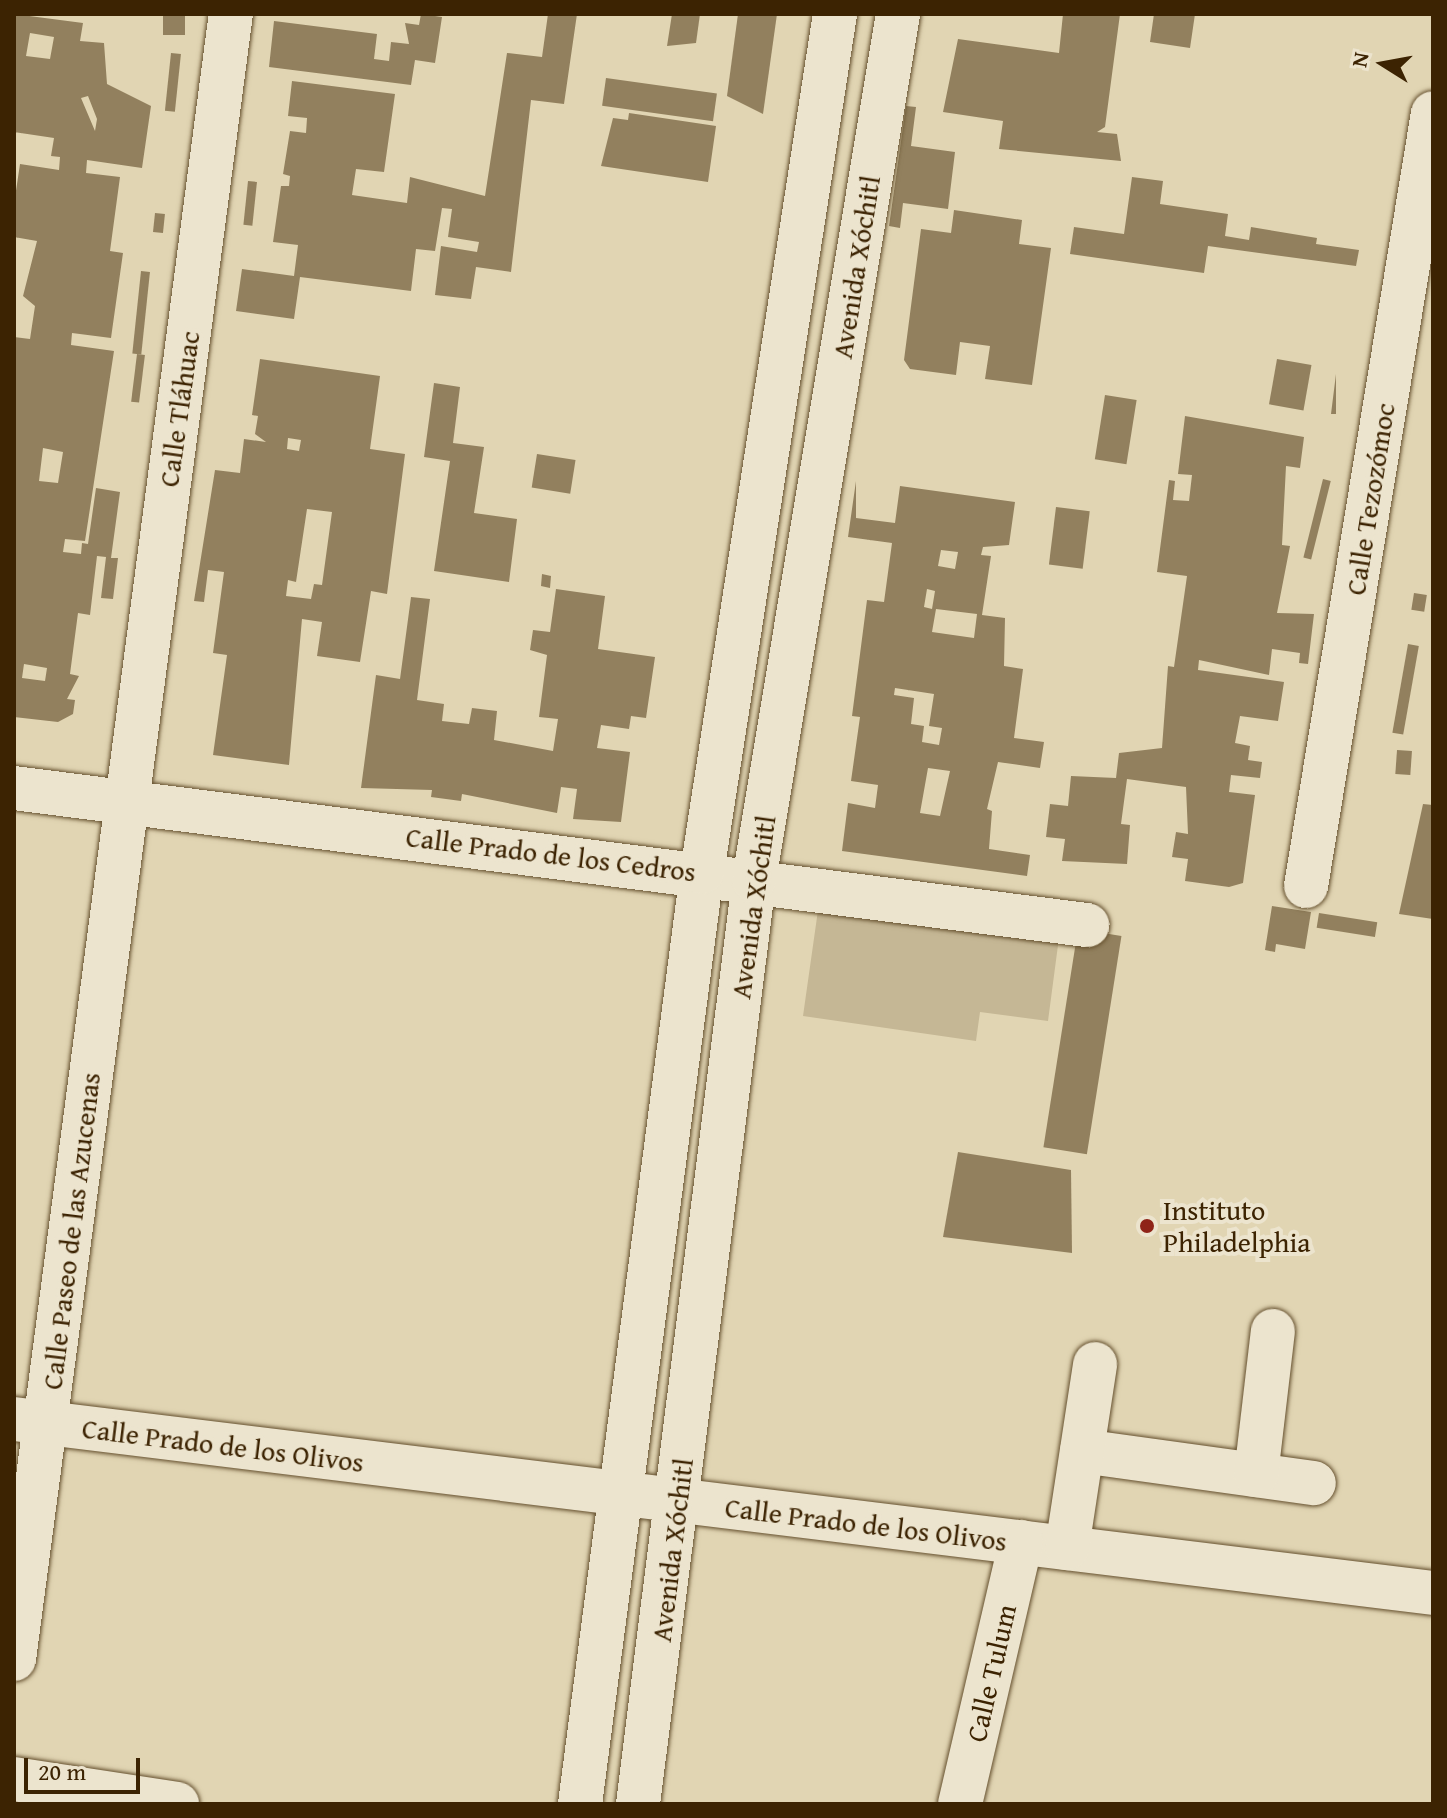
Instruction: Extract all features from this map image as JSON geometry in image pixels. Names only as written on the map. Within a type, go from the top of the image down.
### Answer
[{"type":"street","name":"Calle Tláhuac","points":[[126,803],[231,14]]},
{"type":"street","name":"Avenida Xóchitl","points":[[580,1804],[702,872],[835,14]]},
{"type":"street","name":"Avenida Xóchitl","points":[[638,1804],[754,880],[898,14]]},
{"type":"street","name":"Calle Tezozómoc","points":[[1306,886],[1433,113]]},
{"type":"street","name":"Calle Prado de los Cedros","points":[[14,788],[702,872],[1087,925]]},
{"type":"street","name":"Calle Paseo de las Azucenas","points":[[14,1659],[30,1421],[126,803]]},
{"type":"street","points":[[1256,1475],[1273,1331]]},
{"type":"street","points":[[1067,1548],[1095,1364]]},
{"type":"street","name":"Calle Prado de los Olivos","points":[[30,1421],[1433,1593]]},
{"type":"street","points":[[1082,1451],[1314,1483]]},
{"type":"street","name":"Calle Tulum","points":[[960,1804],[1021,1542]]},
{"type":"street","points":[[14,1779],[177,1804]]},
{"type":"shaded area","points":[[820,896],[1060,930],[1048,1021],[980,1012],[976,1041],[803,1016]]},
{"type":"building","points":[[14,14],[83,23],[80,41],[104,43],[107,84],[151,106],[142,168],[87,160],[86,173],[120,177],[110,251],[123,253],[111,338],[72,333],[71,345],[114,351],[85,541],[65,539],[63,552],[81,554],[82,543],[88,544],[96,488],[120,492],[111,558],[118,558],[113,599],[101,598],[106,557],[97,556],[90,615],[78,613],[70,674],[79,676],[67,699],[75,700],[73,714],[58,722],[14,717],[14,337],[30,339],[35,306],[23,296],[37,241],[14,237],[14,204],[20,164],[59,170],[60,157],[51,156],[54,138],[14,132]],"holes":[[[30,33],[54,37],[50,59],[26,56]],[[88,96],[97,119],[95,131],[81,98]],[[43,448],[63,452],[58,483],[39,481]],[[24,664],[47,668],[45,681],[22,678]]]},
{"type":"building","points":[[163,14],[185,14],[185,35],[163,35]]},
{"type":"building","points":[[421,14],[442,17],[435,63],[415,60],[411,85],[269,67],[274,21],[377,34],[374,59],[389,61],[391,42],[409,44],[405,23],[419,25]]},
{"type":"building","points":[[548,14],[577,14],[564,104],[531,100],[511,272],[476,267],[471,299],[435,295],[441,246],[477,252],[479,242],[448,237],[452,209],[442,208],[435,251],[416,249],[411,291],[300,277],[294,319],[236,311],[242,269],[294,276],[298,245],[273,242],[281,186],[289,186],[290,176],[283,174],[290,131],[306,133],[307,118],[288,116],[292,81],[395,94],[384,172],[356,169],[352,195],[407,203],[410,177],[485,196],[507,53],[542,57]]},
{"type":"building","points":[[672,14],[700,14],[696,43],[667,46]]},
{"type":"building","points":[[738,14],[777,14],[763,114],[727,96]]},
{"type":"building","points":[[1063,14],[1120,14],[1105,127],[1097,132],[1117,134],[1121,161],[999,149],[1003,121],[943,112],[958,39],[1059,53]]},
{"type":"building","points":[[1154,14],[1195,14],[1190,48],[1150,42]]},
{"type":"building","points":[[171,53],[181,54],[175,112],[165,111]]},
{"type":"building","points":[[606,78],[717,94],[713,121],[602,106]]},
{"type":"building","points":[[906,106],[916,107],[911,146],[955,152],[948,209],[903,203],[900,228],[889,226]]},
{"type":"building","points":[[629,113],[716,126],[708,182],[601,166],[613,118],[628,120]]},
{"type":"building","points":[[1132,177],[1163,181],[1160,204],[1228,214],[1225,236],[1249,240],[1251,227],[1317,238],[1316,244],[1359,250],[1356,266],[1208,246],[1204,273],[1070,254],[1074,227],[1124,234]]},
{"type":"building","points":[[248,181],[257,182],[252,226],[243,225]]},
{"type":"building","points":[[954,210],[1022,220],[1019,244],[1051,248],[1032,385],[985,379],[990,346],[960,342],[956,375],[910,369],[904,360],[921,229],[951,233]]},
{"type":"building","points":[[155,213],[165,214],[163,233],[153,232]]},
{"type":"building","points":[[141,271],[150,272],[141,354],[132,354]]},
{"type":"building","points":[[137,354],[145,355],[139,403],[131,402]]},
{"type":"building","points":[[260,359],[380,376],[370,449],[405,454],[387,594],[371,591],[360,662],[317,656],[322,622],[302,619],[289,765],[213,755],[227,655],[213,653],[224,572],[208,570],[204,602],[194,601],[215,470],[240,473],[244,439],[266,442],[255,434],[258,416],[252,415]],"holes":[[[288,438],[301,440],[299,451],[287,449]],[[307,509],[332,512],[322,585],[314,584],[311,599],[286,596],[288,580],[296,582]]]},
{"type":"building","points":[[1277,359],[1311,365],[1303,410],[1269,404]]},
{"type":"building","points":[[1336,374],[1336,414],[1331,414]]},
{"type":"building","points":[[434,383],[460,387],[453,443],[484,447],[474,513],[517,519],[509,582],[434,571],[450,461],[424,457]]},
{"type":"building","points":[[1105,395],[1137,400],[1126,464],[1095,459]]},
{"type":"building","points":[[1185,416],[1304,437],[1300,468],[1286,466],[1282,545],[1290,546],[1277,613],[1314,614],[1308,664],[1299,663],[1300,653],[1272,649],[1269,675],[1199,660],[1198,670],[1284,682],[1278,721],[1240,716],[1235,743],[1250,746],[1248,760],[1262,762],[1260,778],[1231,775],[1229,792],[1255,795],[1243,883],[1229,887],[1185,881],[1188,859],[1172,857],[1176,832],[1188,834],[1186,787],[1127,779],[1121,824],[1130,825],[1127,864],[1062,861],[1065,839],[1046,837],[1050,804],[1068,806],[1071,776],[1116,778],[1119,753],[1162,748],[1168,666],[1174,667],[1187,576],[1157,572],[1169,480],[1175,481],[1173,500],[1189,501],[1192,475],[1178,474]]},
{"type":"building","points":[[537,454],[576,460],[570,494],[532,488]]},
{"type":"building","points":[[1323,479],[1331,481],[1311,560],[1303,558]]},
{"type":"building","points":[[856,481],[856,518],[895,523],[900,486],[1015,502],[1009,545],[983,547],[981,555],[991,556],[982,615],[1005,618],[1004,666],[1023,669],[1014,738],[1044,742],[1040,768],[998,762],[987,809],[992,811],[989,849],[1030,855],[1027,876],[842,851],[848,803],[875,808],[878,785],[851,781],[860,717],[852,716],[867,600],[884,602],[892,543],[848,537]],"holes":[[[941,550],[958,552],[955,569],[938,566]],[[927,589],[935,591],[932,609],[924,607]],[[936,609],[977,614],[974,638],[932,632]],[[895,688],[934,694],[929,726],[942,728],[939,745],[922,742],[924,726],[911,724],[914,698],[894,695]],[[928,768],[950,771],[940,816],[920,813]]]},
{"type":"building","points":[[1056,507],[1090,511],[1083,569],[1049,565]]},
{"type":"building","points":[[542,574],[551,576],[550,588],[541,586]]},
{"type":"building","points":[[556,589],[605,596],[598,649],[655,657],[646,718],[631,716],[629,729],[601,725],[597,748],[630,752],[621,822],[573,819],[577,789],[561,787],[557,813],[462,794],[461,801],[431,797],[432,790],[361,788],[376,675],[400,679],[411,597],[430,599],[417,700],[444,704],[442,721],[469,724],[472,708],[497,711],[494,740],[553,751],[558,719],[539,717],[547,655],[530,650],[533,630],[550,632]]},
{"type":"building","points":[[1414,593],[1427,595],[1424,612],[1411,610]]},
{"type":"building","points":[[1408,644],[1419,646],[1403,735],[1392,733]]},
{"type":"building","points":[[1397,750],[1412,751],[1410,775],[1395,774]]},
{"type":"building","points":[[1423,804],[1433,805],[1433,919],[1399,914]]},
{"type":"building","points":[[1272,906],[1311,912],[1305,949],[1276,944],[1275,952],[1265,950]]},
{"type":"building","points":[[1319,913],[1377,922],[1375,937],[1317,928]]},
{"type":"building","points":[[1078,929],[1121,936],[1087,1154],[1043,1147]]},
{"type":"building","points":[[958,1152],[1071,1170],[1072,1253],[943,1237]]},
{"type":"place","name":"Instituto Philadelphia","points":[[1147,1226]]}]
